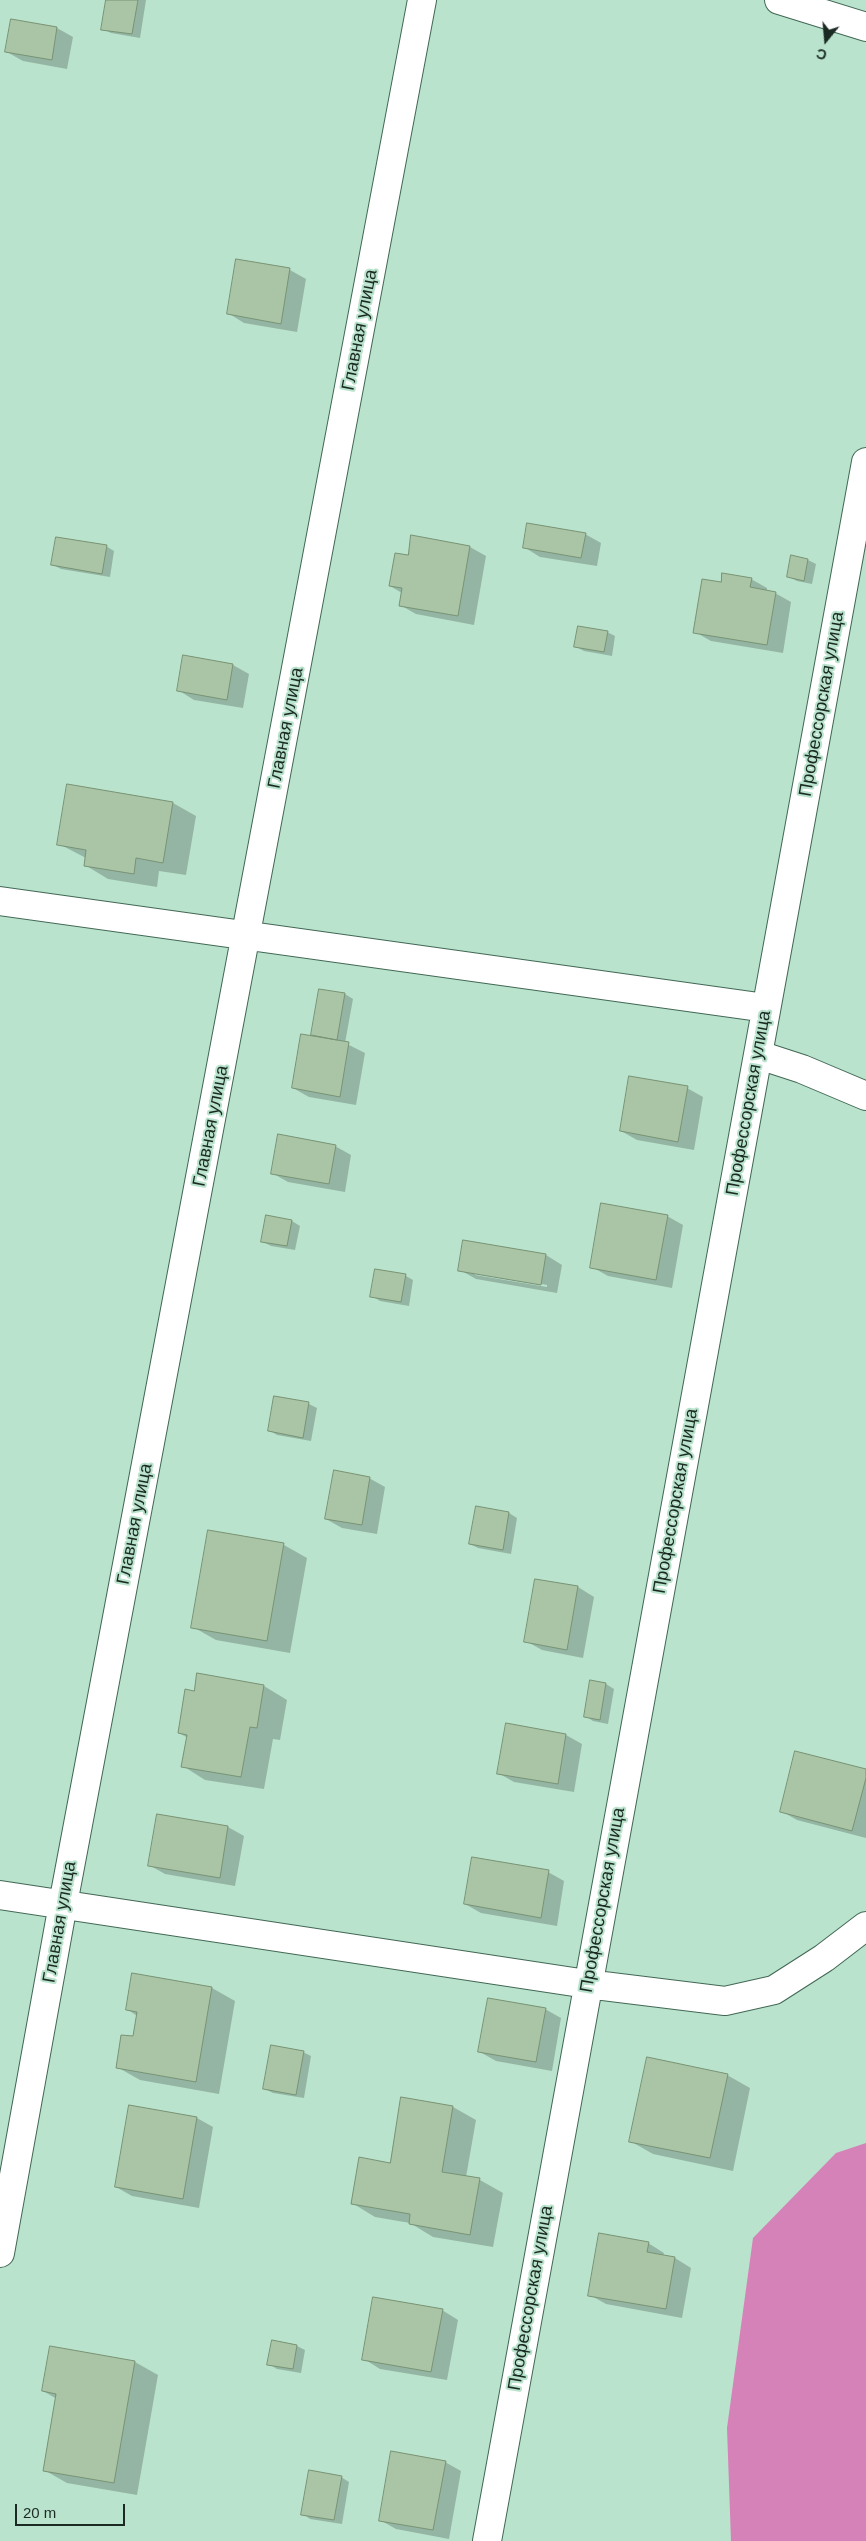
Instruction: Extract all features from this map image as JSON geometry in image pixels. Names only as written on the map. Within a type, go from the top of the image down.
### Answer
[{"type":"street","name":"Главная улица","points":[[0,2253],[63,1904],[422,0]]},
{"type":"street","points":[[779,0],[866,27]]},
{"type":"street","name":"Профессорская улица","points":[[487,2541],[587,1984],[866,462]]},
{"type":"street","points":[[0,901],[766,1008]]},
{"type":"street","points":[[759,1054],[802,1069],[866,1096]]},
{"type":"street","points":[[0,1895],[587,1984],[725,2001],[774,1990],[824,1958],[866,1926]]},
{"type":"shaded area","points":[[866,2143],[866,2541],[731,2541],[727,2428],[753,2238],[836,2153]]},
{"type":"building","points":[[106,0],[138,0],[132,34],[101,30]]},
{"type":"building","points":[[11,19],[57,27],[52,60],[5,52]]},
{"type":"building","points":[[236,259],[290,268],[281,324],[227,314]]},
{"type":"building","points":[[527,523],[586,533],[581,558],[523,548]]},
{"type":"building","points":[[411,535],[470,546],[458,616],[399,606],[402,588],[389,586],[395,553],[408,555]]},
{"type":"building","points":[[56,537],[107,545],[102,574],[51,565]]},
{"type":"building","points":[[791,555],[808,559],[804,581],[787,577]]},
{"type":"building","points":[[722,573],[752,578],[750,587],[776,592],[767,645],[693,633],[702,579],[721,582]]},
{"type":"building","points":[[578,626],[608,631],[604,652],[574,647]]},
{"type":"building","points":[[183,655],[233,664],[227,700],[177,691]]},
{"type":"building","points":[[67,784],[173,802],[163,863],[136,858],[134,874],[84,866],[86,850],[57,845]]},
{"type":"building","points":[[319,989],[345,993],[337,1040],[311,1035]]},
{"type":"building","points":[[301,1034],[349,1042],[340,1097],[292,1088]]},
{"type":"building","points":[[629,1076],[688,1086],[678,1142],[620,1131]]},
{"type":"building","points":[[278,1134],[336,1145],[329,1184],[271,1174]]},
{"type":"building","points":[[601,1203],[668,1215],[656,1280],[590,1268]]},
{"type":"building","points":[[266,1215],[292,1220],[287,1246],[261,1242]]},
{"type":"building","points":[[463,1240],[546,1254],[541,1285],[458,1271]]},
{"type":"building","points":[[375,1269],[406,1274],[401,1302],[370,1297]]},
{"type":"building","points":[[274,1396],[309,1402],[303,1438],[268,1431]]},
{"type":"building","points":[[334,1470],[370,1477],[362,1525],[325,1519]]},
{"type":"building","points":[[476,1506],[509,1512],[503,1550],[469,1544]]},
{"type":"building","points":[[208,1530],[284,1543],[267,1641],[191,1628]]},
{"type":"building","points":[[535,1579],[578,1586],[567,1650],[524,1642]]},
{"type":"building","points":[[197,1673],[264,1685],[257,1728],[250,1727],[241,1777],[181,1767],[187,1735],[178,1733],[185,1689],[194,1691]]},
{"type":"building","points":[[590,1680],[606,1683],[600,1720],[584,1717]]},
{"type":"building","points":[[506,1723],[566,1734],[558,1784],[497,1774]]},
{"type":"building","points":[[795,1751],[866,1769],[866,1778],[852,1831],[780,1812]]},
{"type":"building","points":[[157,1814],[228,1826],[220,1878],[148,1866]]},
{"type":"building","points":[[472,1857],[549,1870],[541,1918],[464,1904]]},
{"type":"building","points":[[132,1973],[212,1987],[196,2082],[116,2068],[121,2035],[133,2036],[137,2012],[126,2010]]},
{"type":"building","points":[[488,1998],[546,2008],[536,2062],[478,2052]]},
{"type":"building","points":[[271,2045],[304,2051],[296,2095],[263,2089]]},
{"type":"building","points":[[647,2057],[728,2074],[710,2158],[629,2142]]},
{"type":"building","points":[[401,2097],[453,2106],[442,2172],[480,2178],[470,2235],[409,2224],[410,2214],[351,2204],[359,2157],[390,2163]]},
{"type":"building","points":[[129,2105],[197,2117],[183,2199],[115,2187]]},
{"type":"building","points":[[599,2233],[649,2242],[647,2252],[675,2257],[666,2309],[588,2296]]},
{"type":"building","points":[[373,2297],[443,2309],[431,2372],[362,2360]]},
{"type":"building","points":[[272,2340],[297,2345],[293,2369],[267,2365]]},
{"type":"building","points":[[50,2346],[135,2361],[114,2483],[43,2471],[56,2394],[42,2391]]},
{"type":"building","points":[[391,2451],[446,2461],[433,2530],[379,2521]]},
{"type":"building","points":[[309,2470],[342,2476],[334,2520],[301,2515]]}]
